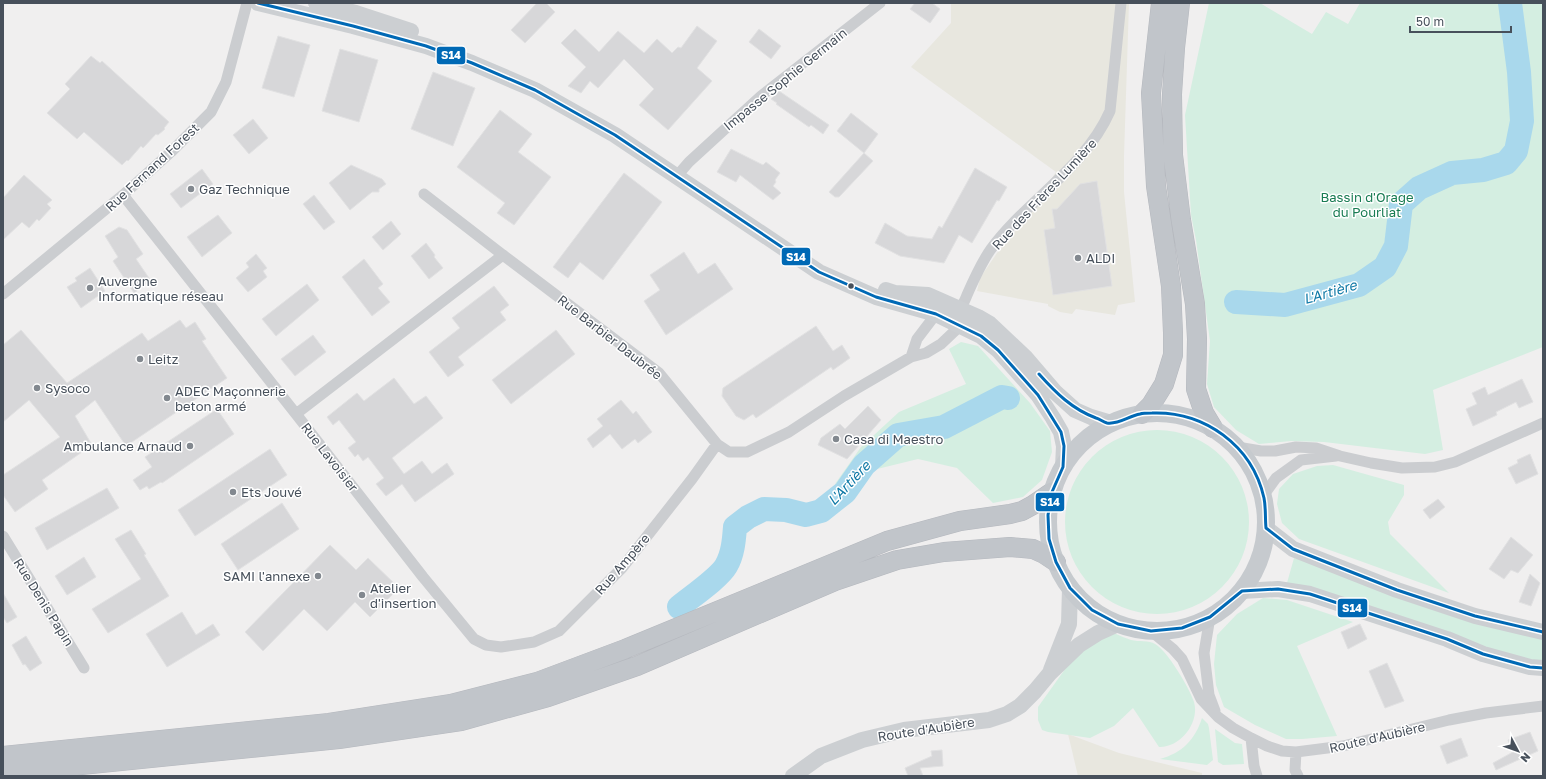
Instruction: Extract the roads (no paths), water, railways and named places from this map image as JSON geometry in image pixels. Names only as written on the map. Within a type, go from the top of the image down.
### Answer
[{"type":"highway","points":[[1142,414],[1151,405],[1164,384],[1173,355],[1170,286],[1156,186],[1151,93],[1161,3]]},
{"type":"highway","points":[[1180,3],[1172,94],[1173,155],[1181,220],[1195,304],[1197,339],[1196,389],[1204,413],[1213,428]]},
{"type":"highway","points":[[1175,48],[1187,3]]},
{"type":"highway","points":[[3,756],[329,723],[451,704],[536,682],[625,649],[887,540],[960,521],[1010,514],[1028,508],[1052,492]]},
{"type":"highway","points":[[3,773],[339,739],[461,722],[548,697],[637,666],[835,581],[897,560],[944,552],[1010,546],[1033,549],[1056,562]]},
{"type":"main road","points":[[258,3],[353,26],[426,46],[536,87]]},
{"type":"main road","points":[[316,3],[356,13],[427,36],[451,46],[536,87],[679,174],[811,259],[861,281],[895,293],[928,296],[960,317],[998,350],[1038,395],[1061,432],[1064,446],[1063,468]]},
{"type":"main road","points":[[679,174],[819,272],[876,297],[936,314],[960,317],[990,324],[1024,357],[1055,392],[1075,410],[1111,423]]},
{"type":"main road","points":[[1166,413],[1191,418],[1226,436],[1248,461],[1264,496],[1266,528],[1259,562],[1242,591],[1210,618],[1182,628],[1151,631],[1118,624],[1092,610],[1070,588],[1056,562],[1049,539],[1048,515],[1052,492],[1063,468],[1083,442],[1111,423],[1142,414],[1166,413]]},
{"type":"main road","points":[[1266,528],[1293,549],[1397,590],[1475,616],[1543,632]]},
{"type":"main road","name":"Route d'Aubière","points":[[1050,673],[1069,624],[1070,588]]},
{"type":"main road","points":[[1242,591],[1278,589],[1310,594],[1447,639],[1483,654],[1530,667],[1543,668]]},
{"type":"main road","name":"Route d'Aubière","points":[[793,776],[821,756],[862,740],[904,730],[989,720],[1007,714],[1020,706],[1050,673],[1079,645],[1098,633],[1118,624]]},
{"type":"street","name":"Rue Fernand Forest","points":[[3,294],[123,195],[171,152],[211,112],[226,82],[247,3]]},
{"type":"street","name":"Impasse Sophie Germain","points":[[679,174],[727,126],[761,96],[880,3]]},
{"type":"street","name":"Rue des Frères Lumière","points":[[960,317],[976,275],[992,249],[1029,208],[1078,160],[1100,131],[1110,111],[1121,3]]},
{"type":"street","name":"Rue Barbier Daubrée","points":[[424,194],[658,373],[717,444],[728,452],[747,452],[788,432],[844,396],[911,357],[926,353],[940,344],[960,317]]},
{"type":"street","name":"Rue Lavoisier","points":[[123,195],[423,577],[474,639],[486,645],[501,647]]},
{"type":"street","points":[[296,414],[503,255]]},
{"type":"street","points":[[911,357],[917,339],[936,314]]},
{"type":"street","points":[[1237,447],[1268,451],[1296,447],[1316,448],[1340,456],[1402,468],[1435,467],[1454,462],[1543,423]]},
{"type":"street","name":"Rue Ampère","points":[[501,647],[534,642],[559,631],[622,568],[692,479],[717,444]]},
{"type":"street","points":[[1264,496],[1276,478],[1301,460],[1340,456]]},
{"type":"street","name":"Rue Denis Papin","points":[[3,536],[84,668]]},
{"type":"street","points":[[1210,618],[1204,653],[1209,695],[1218,717]]},
{"type":"street","name":"Route d'Aubière","points":[[1151,631],[1173,649],[1182,659],[1201,698],[1218,717],[1233,728],[1251,738],[1282,751],[1296,752],[1343,746],[1449,720],[1486,713],[1543,706]]},
{"type":"street","points":[[1251,738],[1254,766],[1257,776]]},
{"type":"street","points":[[1296,752],[1295,770],[1298,776]]},
{"type":"waterway","name":"L'Artière","points":[[1236,302],[1285,305],[1359,285],[1385,267],[1396,246],[1401,204],[1419,188],[1452,173],[1483,170],[1506,163],[1516,151],[1522,121],[1519,72],[1510,3]]},
{"type":"waterway","name":"L'Artière","points":[[679,607],[711,582],[726,566],[732,552],[735,527],[748,517],[764,509],[786,510],[806,515],[821,511],[845,492],[864,465],[898,435],[944,427],[1002,397],[1008,398]]},
{"type":"place","name":"Gaz Technique","points":[[191,189]]},
{"type":"place","name":"ALDI","points":[[1078,258]]},
{"type":"place","name":"Auvergne Informatique réseau","points":[[90,288]]},
{"type":"place","name":"Leitz","points":[[140,359]]},
{"type":"place","name":"Sysoco","points":[[37,388]]},
{"type":"place","name":"ADEC Maçonnerie beton armé","points":[[167,398]]},
{"type":"place","name":"Casa di Maestro","points":[[836,439]]},
{"type":"place","name":"Ambulance Arnaud","points":[[190,446]]},
{"type":"place","name":"Ets Jouvé","points":[[233,492]]},
{"type":"place","name":"SAMI l'annexe","points":[[318,576]]},
{"type":"place","name":"Atelier d'insertion","points":[[362,595]]},
{"type":"park label","name":"Bassin d'Orage du Pourliat","points":[[1367,204]]}]
